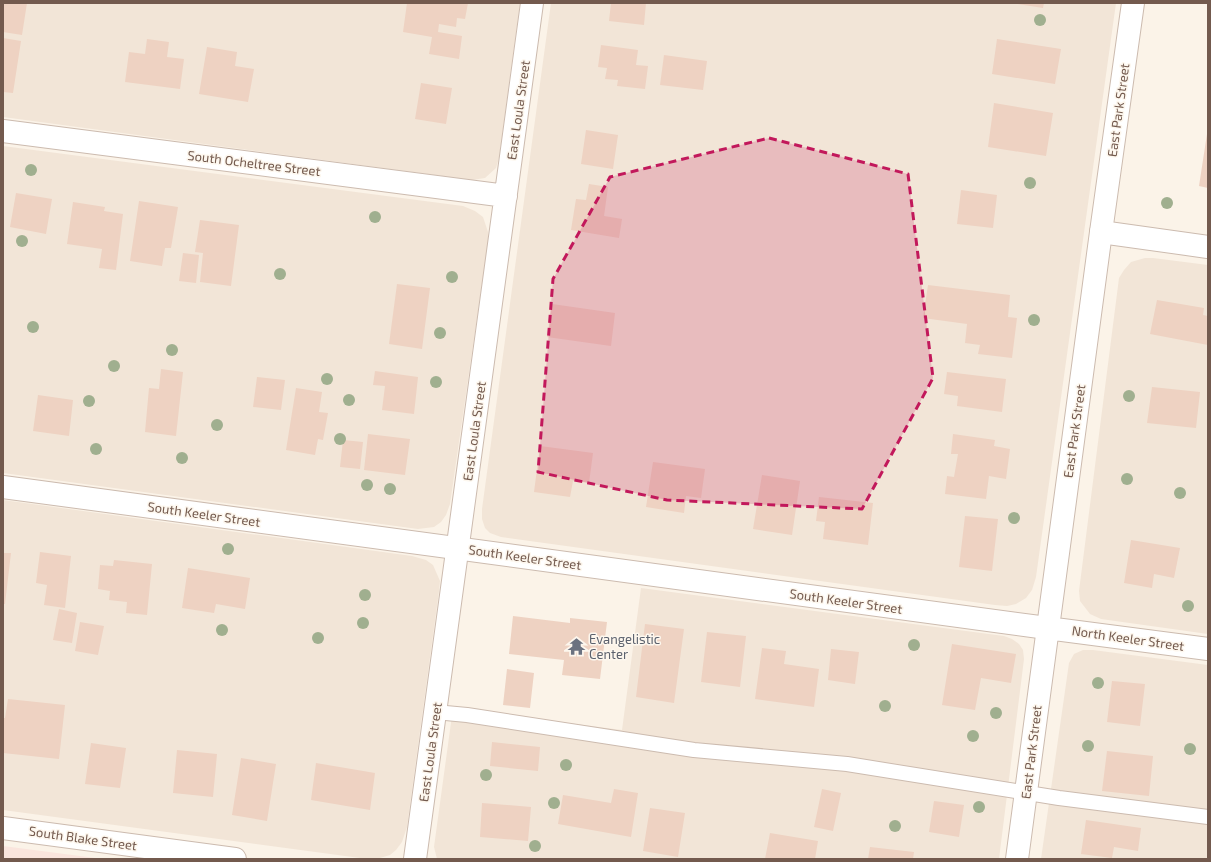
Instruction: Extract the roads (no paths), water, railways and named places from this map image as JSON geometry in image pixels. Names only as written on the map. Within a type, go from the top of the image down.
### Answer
[{"type":"street","name":"East Loula Street","points":[[415,859],[532,3]]},
{"type":"street","name":"East Park Street","points":[[1017,859],[1047,628],[1133,3]]},
{"type":"street","name":"South Ocheltree Street","points":[[3,130],[506,196]]},
{"type":"street","points":[[1101,232],[1208,247]]},
{"type":"street","name":"South Keeler Street","points":[[3,487],[1047,628]]},
{"type":"street","name":"North Keeler Street","points":[[1047,628],[1208,649]]},
{"type":"street","name":"South Blake Street","points":[[3,828],[235,859]]},
{"type":"lane","points":[[435,712],[467,715],[694,750],[847,764],[1026,793],[1208,817]]},
{"type":"place","name":"Evangelistic Center","points":[[576,646]]}]
